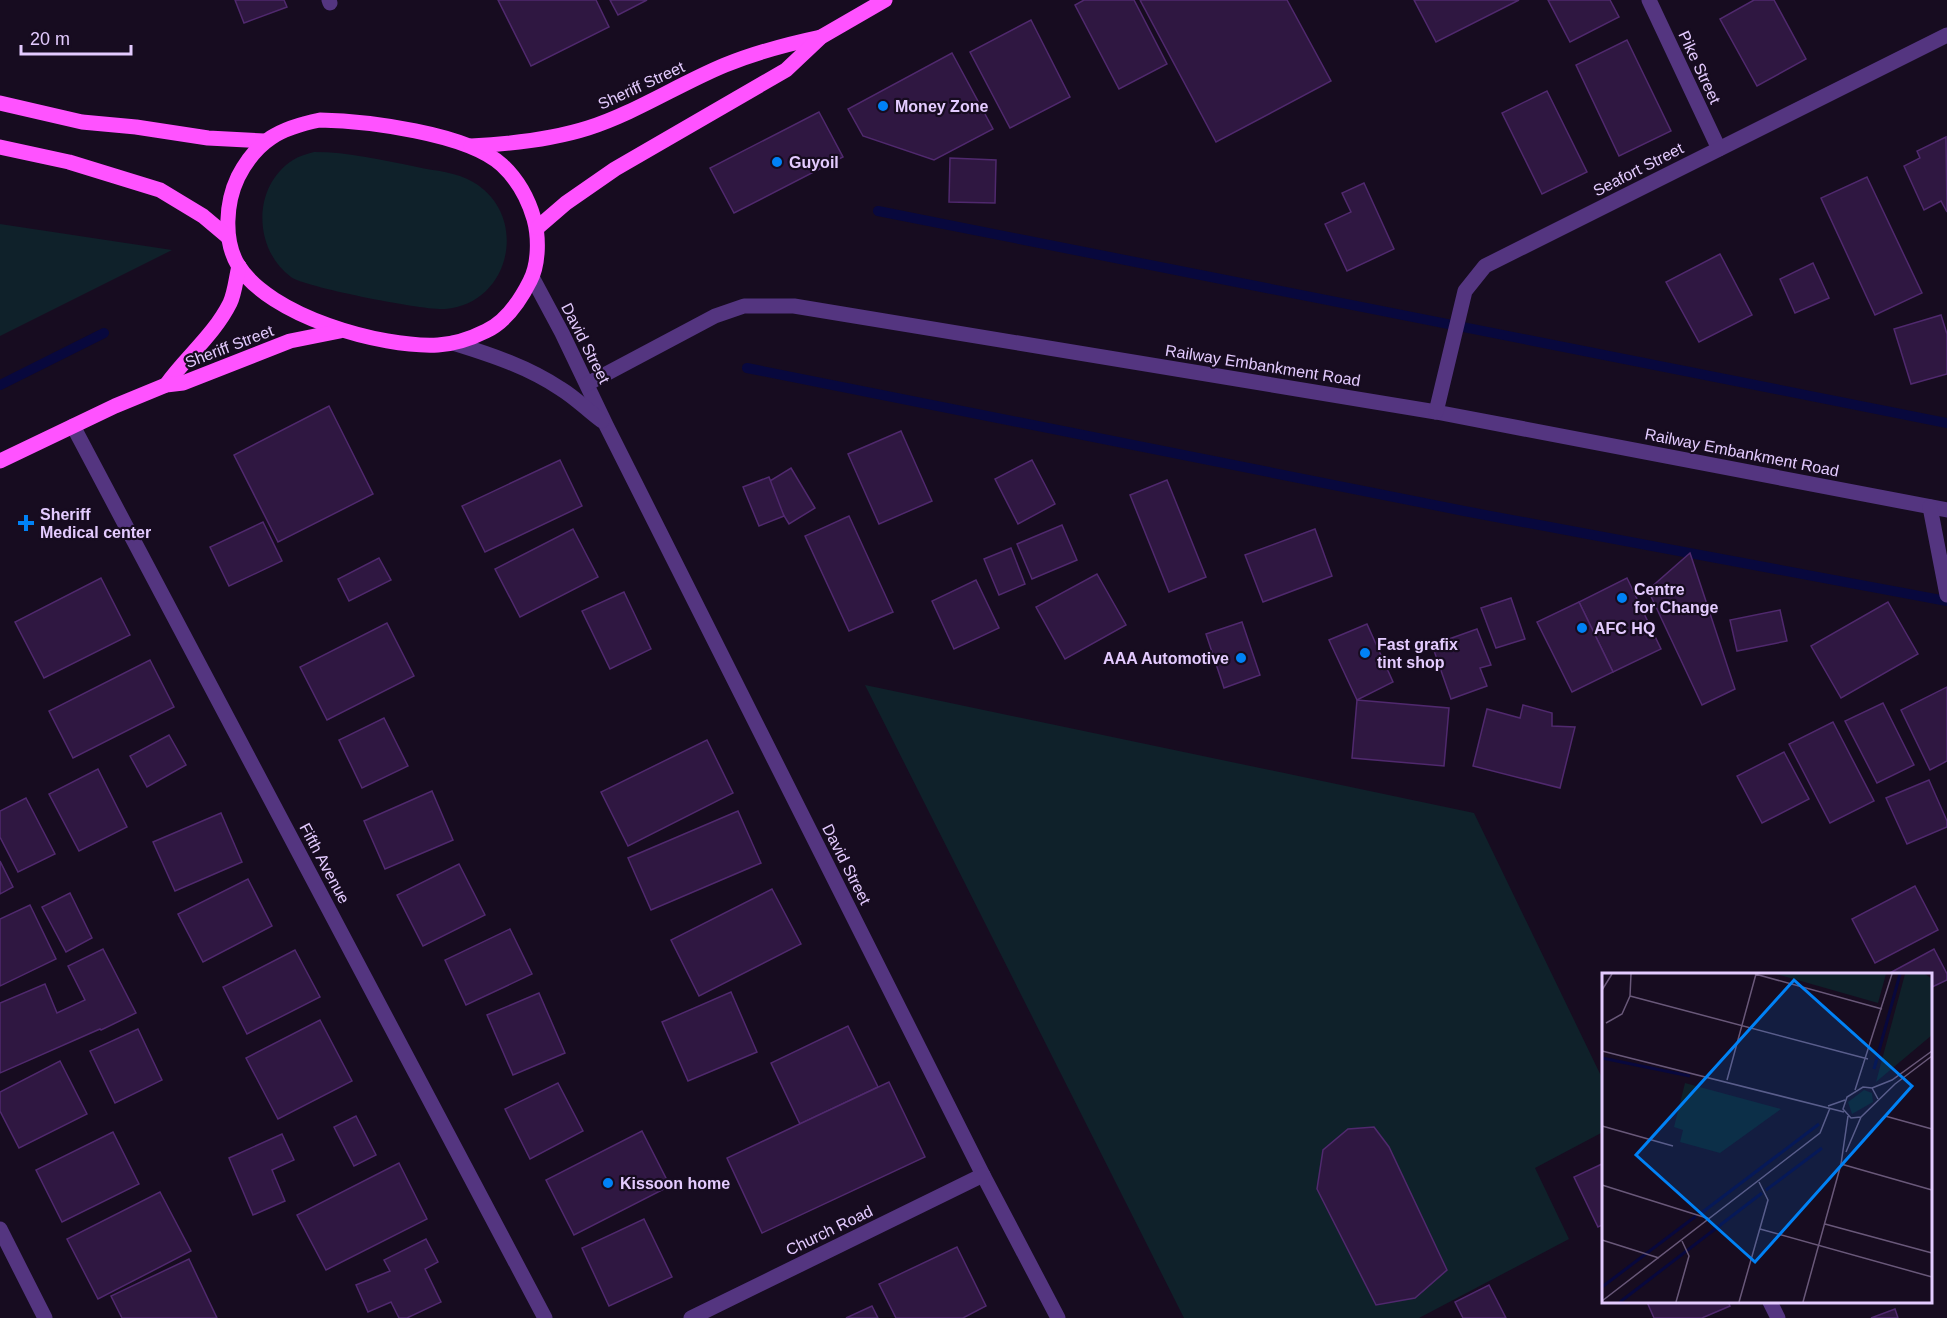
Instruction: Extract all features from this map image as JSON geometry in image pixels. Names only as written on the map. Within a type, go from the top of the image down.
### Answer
[{"type":"main road","name":"Sheriff Street","points":[[537,228],[566,203],[615,169],[786,70],[821,37],[875,2]]},
{"type":"main road","name":"Sheriff Street","points":[[471,147],[555,137],[591,127],[724,66],[774,47],[821,37]]},
{"type":"main road","points":[[0,103],[82,122],[136,127],[208,138],[264,141]]},
{"type":"main road","points":[[320,120],[351,121],[415,131],[471,147],[501,163],[518,182],[530,203],[537,228],[537,256],[532,277],[520,301],[505,318],[487,331],[453,343],[423,345],[340,331],[272,299],[239,266],[228,237],[234,186],[243,168],[264,141],[295,125],[320,120]]},
{"type":"main road","points":[[0,147],[69,162],[160,190],[203,216],[228,237]]},
{"type":"main road","name":"Sheriff Street","points":[[166,386],[176,371],[213,331],[231,301],[239,266]]},
{"type":"main road","name":"Sheriff Street","points":[[0,461],[73,426],[166,386],[183,383],[290,341],[340,331]]},
{"type":"street","name":"Pike Street","points":[[1649,0],[1719,149]]},
{"type":"street","name":"Seafort Street","points":[[1436,412],[1465,291],[1479,273],[1492,262],[1947,35]]},
{"type":"street","name":"David Street","points":[[532,277],[983,1175],[1058,1318]]},
{"type":"street","name":"Railway Embankment Road","points":[[587,384],[715,316],[744,306],[794,306],[1436,412],[1947,510]]},
{"type":"street","name":"David Street","points":[[453,343],[497,356],[528,369],[563,390],[606,425]]},
{"type":"street","name":"Fifth Avenue","points":[[73,426],[545,1318]]},
{"type":"street","points":[[1930,507],[1946,593]]},
{"type":"street","name":"Church Road","points":[[691,1318],[983,1175]]},
{"type":"street","points":[[0,1229],[45,1318]]},
{"type":"street","points":[[1770,1303],[1778,1318]]},
{"type":"shaded area","points":[[314,152],[340,153],[378,159],[453,174],[473,182],[491,197],[502,215],[507,235],[505,256],[498,275],[485,292],[467,303],[445,309],[366,298],[291,277],[278,265],[264,235],[262,218],[264,201],[270,185],[280,171],[295,159]]},
{"type":"shaded area","points":[[0,224],[172,250],[0,336]]},
{"type":"shaded area","points":[[865,685],[1474,813],[1602,1078],[1602,1133],[1535,1168],[1569,1239],[1419,1318],[1184,1318]]},
{"type":"building","points":[[235,0],[284,0],[287,7],[244,23]]},
{"type":"building","points":[[498,0],[596,0],[609,27],[531,66]]},
{"type":"building","points":[[610,0],[647,0],[618,15]]},
{"type":"building","points":[[1084,0],[1134,0],[1167,64],[1119,89],[1075,5]]},
{"type":"building","points":[[1140,0],[1287,0],[1331,81],[1216,142]]},
{"type":"building","points":[[1414,0],[1519,0],[1436,42]]},
{"type":"building","points":[[1548,0],[1610,0],[1619,17],[1570,42]]},
{"type":"building","points":[[1754,0],[1774,0],[1806,59],[1757,86],[1720,19]]},
{"type":"building","points":[[1031,20],[1070,97],[1010,128],[970,52]]},
{"type":"building","points":[[1627,40],[1671,131],[1619,156],[1576,65]]},
{"type":"building","points":[[952,53],[993,129],[934,160],[863,136],[848,109]]},
{"type":"building","points":[[1547,91],[1587,172],[1542,194],[1502,113]]},
{"type":"building","name":"Guyoil","points":[[819,112],[843,157],[734,213],[710,168]]},
{"type":"building","points":[[1946,137],[1947,212],[1941,201],[1924,210],[1904,166],[1920,158],[1917,151]]},
{"type":"building","points":[[950,158],[996,160],[995,203],[949,202]]},
{"type":"building","points":[[1867,177],[1922,293],[1875,315],[1821,198]]},
{"type":"building","points":[[1364,183],[1394,249],[1347,271],[1325,224],[1351,212],[1342,193]]},
{"type":"building","points":[[1720,254],[1752,315],[1699,342],[1666,282]]},
{"type":"building","points":[[1813,263],[1829,298],[1795,313],[1780,279]]},
{"type":"building","points":[[1941,315],[1947,334],[1947,374],[1911,384],[1894,329]]},
{"type":"building","points":[[329,406],[373,494],[278,542],[234,455]]},
{"type":"building","points":[[901,431],[932,501],[879,524],[848,454]]},
{"type":"building","points":[[560,460],[582,506],[485,552],[462,506]]},
{"type":"building","points":[[1032,460],[1055,504],[1018,524],[995,479]]},
{"type":"building","points":[[791,468],[815,508],[789,524],[765,484]]},
{"type":"building","points":[[769,477],[784,516],[759,526],[743,487]]},
{"type":"building","points":[[1167,480],[1206,577],[1169,592],[1130,495]]},
{"type":"building","points":[[849,516],[893,612],[849,631],[805,536]]},
{"type":"building","points":[[263,522],[282,561],[229,586],[210,547]]},
{"type":"building","points":[[1062,525],[1077,560],[1032,579],[1017,544]]},
{"type":"building","points":[[573,529],[598,577],[520,617],[495,569]]},
{"type":"building","points":[[1315,529],[1332,576],[1263,602],[1245,555]]},
{"type":"building","points":[[1011,548],[1025,584],[999,595],[984,559]]},
{"type":"building","points":[[1690,553],[1735,689],[1702,705],[1648,590]]},
{"type":"building","points":[[379,558],[391,580],[349,601],[338,579]]},
{"type":"building","points":[[1097,574],[1126,625],[1065,659],[1036,607]]},
{"type":"building","points":[[101,578],[130,635],[44,678],[15,622]]},
{"type":"building","points":[[1627,578],[1661,649],[1613,672],[1579,602]]},
{"type":"building","points":[[976,580],[999,628],[954,649],[932,601]]},
{"type":"building","points":[[624,592],[651,649],[610,669],[582,611]]},
{"type":"building","points":[[1511,598],[1525,639],[1496,648],[1481,608]]},
{"type":"building","points":[[1579,602],[1613,672],[1572,692],[1537,622]]},
{"type":"building","points":[[1888,602],[1918,654],[1841,698],[1811,646]]},
{"type":"building","points":[[1780,610],[1787,641],[1737,651],[1730,620]]},
{"type":"building","points":[[1242,622],[1260,675],[1224,688],[1206,634]]},
{"type":"building","points":[[387,623],[414,676],[327,720],[300,667]]},
{"type":"building","points":[[1367,624],[1393,682],[1357,700],[1329,640]]},
{"type":"building","points":[[1477,629],[1491,665],[1480,668],[1487,686],[1451,699],[1432,645]]},
{"type":"building","points":[[150,660],[174,707],[73,758],[49,711]]},
{"type":"building","points":[[1947,687],[1947,761],[1930,770],[1901,710]]},
{"type":"building","points":[[1357,700],[1449,708],[1444,766],[1352,758]]},
{"type":"building","points":[[1883,703],[1914,765],[1877,783],[1845,721]]},
{"type":"building","points":[[1523,705],[1552,713],[1552,726],[1575,727],[1560,788],[1473,766],[1487,709],[1520,718]]},
{"type":"building","points":[[384,718],[408,766],[362,788],[339,740]]},
{"type":"building","points":[[1833,722],[1874,801],[1830,823],[1789,744]]},
{"type":"building","points":[[169,735],[186,765],[147,787],[130,756]]},
{"type":"building","points":[[707,740],[733,793],[628,846],[601,792]]},
{"type":"building","points":[[1784,752],[1809,799],[1762,823],[1737,776]]},
{"type":"building","points":[[98,769],[127,827],[79,851],[49,794]]},
{"type":"building","points":[[1929,780],[1947,821],[1947,827],[1907,844],[1886,798]]},
{"type":"building","points":[[432,791],[453,840],[385,869],[364,821]]},
{"type":"building","points":[[26,798],[55,854],[18,872],[0,837],[0,811]]},
{"type":"building","points":[[738,811],[761,863],[651,910],[628,858]]},
{"type":"building","points":[[221,813],[242,862],[175,891],[153,842]]},
{"type":"building","points":[[0,861],[13,887],[0,894]]},
{"type":"building","points":[[459,864],[485,915],[423,946],[397,895]]},
{"type":"building","points":[[248,879],[272,926],[203,962],[178,914]]},
{"type":"building","points":[[1915,886],[1938,930],[1875,963],[1852,919]]},
{"type":"building","points":[[772,889],[801,944],[699,996],[671,940]]},
{"type":"building","points":[[70,893],[92,938],[66,952],[42,907]]},
{"type":"building","points":[[30,905],[56,959],[0,986],[0,919]]},
{"type":"building","points":[[510,929],[532,974],[466,1005],[445,960]]},
{"type":"building","points":[[103,949],[136,1013],[0,1073],[0,1003],[45,984],[57,1013],[85,1000],[68,966]]},
{"type":"building","points":[[1934,949],[1947,974],[1947,980],[1932,987],[1932,973],[1890,973]]},
{"type":"building","points":[[295,950],[320,997],[247,1034],[223,987]]},
{"type":"building","points":[[731,992],[757,1052],[688,1081],[662,1022]]},
{"type":"building","points":[[539,993],[565,1053],[513,1075],[487,1015]]},
{"type":"building","points":[[320,1020],[352,1081],[278,1119],[246,1058]]},
{"type":"building","points":[[848,1026],[878,1087],[800,1124],[771,1063]]},
{"type":"building","points":[[138,1029],[162,1080],[115,1103],[90,1051]]},
{"type":"building","points":[[60,1061],[87,1114],[19,1148],[0,1111],[0,1092]]},
{"type":"building","points":[[889,1082],[925,1157],[762,1233],[727,1158]]},
{"type":"building","points":[[558,1083],[583,1131],[530,1159],[505,1109]]},
{"type":"building","points":[[356,1116],[376,1155],[354,1166],[334,1127]]},
{"type":"building","points":[[1374,1127],[1389,1147],[1447,1270],[1415,1298],[1376,1305],[1317,1189],[1323,1150],[1348,1129]]},
{"type":"building","name":"Kissoon home","points":[[642,1131],[670,1186],[574,1235],[546,1180]]},
{"type":"building","points":[[113,1132],[139,1184],[62,1222],[36,1170]]},
{"type":"building","points":[[282,1134],[294,1160],[272,1170],[285,1201],[253,1215],[229,1158]]},
{"type":"building","points":[[399,1163],[427,1219],[326,1270],[297,1215]]},
{"type":"building","points":[[1602,1164],[1602,1225],[1598,1227],[1574,1177]]},
{"type":"building","points":[[160,1192],[191,1251],[98,1299],[67,1239]]},
{"type":"building","points":[[644,1219],[672,1277],[609,1306],[582,1248]]},
{"type":"building","points":[[426,1239],[438,1262],[425,1269],[441,1302],[407,1318],[399,1318],[391,1302],[368,1312],[356,1285],[390,1271],[384,1260]]},
{"type":"building","points":[[957,1247],[986,1306],[963,1318],[896,1318],[879,1284]]},
{"type":"building","points":[[189,1259],[217,1318],[122,1318],[111,1296]]},
{"type":"building","points":[[1489,1285],[1506,1318],[1463,1318],[1455,1302]]},
{"type":"building","points":[[1647,1303],[1728,1303],[1730,1306],[1702,1318],[1654,1318]]},
{"type":"building","points":[[872,1306],[878,1318],[846,1318]]},
{"type":"building","points":[[1895,1309],[1898,1318],[1871,1318]]},
{"type":"waterway","points":[[878,211],[1947,423]]},
{"type":"waterway","points":[[0,385],[104,333]]},
{"type":"waterway","points":[[747,368],[1464,511],[1947,601]]},
{"type":"place","name":"Money Zone","points":[[883,106]]},
{"type":"place","name":"Guyoil","points":[[777,162]]},
{"type":"place","name":"Sheriff Medical center","points":[[26,523]]},
{"type":"place","name":"Centre for Change","points":[[1622,598]]},
{"type":"place","name":"AFC HQ","points":[[1582,628]]},
{"type":"place","name":"Fast grafix tint shop","points":[[1365,653]]},
{"type":"place","name":"AAA Automotive","points":[[1241,658]]},
{"type":"place","name":"Kissoon home","points":[[608,1183]]}]
